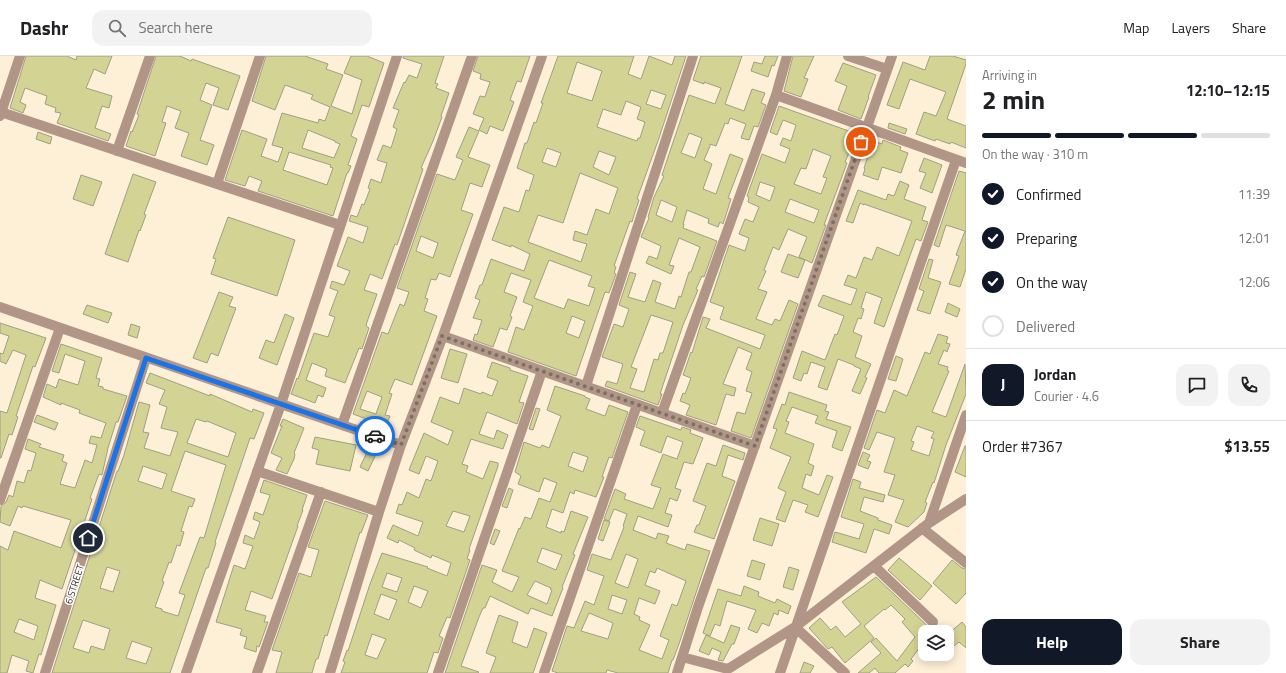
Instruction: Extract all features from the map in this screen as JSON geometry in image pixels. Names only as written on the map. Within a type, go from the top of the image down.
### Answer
[{"type":"street","points":[[20,56],[1,114],[340,225]]},
{"type":"street","points":[[117,151],[150,56]]},
{"type":"street","points":[[217,184],[260,56]]},
{"type":"street","points":[[186,673],[281,404],[397,56]]},
{"type":"street","points":[[342,426],[472,56]]},
{"type":"street","points":[[330,673],[401,445],[442,336],[542,56]]},
{"type":"street","points":[[586,386],[693,56]]},
{"type":"street","points":[[662,413],[776,95],[787,56]]},
{"type":"street","points":[[848,56],[887,69]]},
{"type":"street","points":[[676,673],[698,606],[892,56]]},
{"type":"street","points":[[776,95],[966,164]]},
{"type":"street","points":[[780,673],[956,160]]},
{"type":"street","points":[[0,307],[342,426],[401,445]]},
{"type":"street","points":[[0,500],[60,328]]},
{"type":"street","points":[[442,336],[755,446]]},
{"type":"street","name":"6 STREET","points":[[46,673],[146,358]]},
{"type":"street","points":[[438,673],[542,371]]},
{"type":"street","points":[[544,673],[637,405]]},
{"type":"street","points":[[926,525],[966,415]]},
{"type":"street","points":[[257,470],[379,512]]},
{"type":"street","points":[[257,673],[321,492]]},
{"type":"street","points":[[682,657],[728,669],[796,627],[926,525],[966,498]]},
{"type":"street","points":[[926,525],[966,563]]},
{"type":"street","points":[[874,566],[933,622]]},
{"type":"street","points":[[796,627],[844,673]]},
{"type":"building","points":[[26,56],[67,56],[76,60],[77,56],[112,56],[105,74],[94,69],[86,88],[112,96],[109,108],[102,106],[95,128],[111,134],[108,141],[57,123],[61,113],[55,112],[56,108],[45,104],[47,96],[25,88],[20,102],[26,105],[23,113],[10,108]]},
{"type":"building","points":[[156,56],[180,56],[191,61],[192,59],[240,76],[228,110],[213,105],[219,88],[206,83],[200,100],[212,105],[200,140],[214,145],[207,165],[181,156],[189,133],[175,128],[181,111],[167,106],[162,122],[166,123],[155,156],[126,146],[139,115],[137,114]]},
{"type":"building","points":[[266,56],[305,56],[328,64],[326,69],[343,75],[331,106],[352,114],[362,80],[344,73],[351,56],[367,56],[384,63],[369,107],[362,105],[351,136],[357,139],[348,165],[351,166],[347,173],[333,216],[258,191],[262,181],[249,176],[245,186],[225,180],[242,130],[267,139],[261,156],[278,162],[283,148],[272,145],[282,113],[318,123],[319,119],[325,121],[330,107],[311,99],[313,95],[285,85],[275,110],[252,101]],"holes":[[[308,130],[340,144],[334,158],[302,148]],[[289,152],[331,165],[330,167],[333,168],[327,185],[283,170]]]},
{"type":"building","points":[[403,56],[444,56],[435,83],[438,84],[436,88],[449,93],[441,116],[442,117],[421,168],[423,169],[397,245],[395,244],[382,279],[370,274],[364,290],[377,294],[367,322],[366,326],[369,328],[362,349],[359,348],[345,383],[325,376],[327,369],[312,363],[306,380],[326,388],[323,397],[318,395],[315,403],[291,394],[297,378],[298,379],[314,333],[328,337],[335,317],[329,315],[338,291],[330,288],[332,281],[344,285],[350,271],[337,266],[348,237],[363,243],[368,227],[349,221],[351,215],[357,217],[362,204],[364,205],[370,189],[368,188],[371,179],[381,183],[387,163],[377,160],[383,145],[391,148],[397,129],[393,127],[399,110],[393,108],[404,82],[405,83],[409,75],[417,78],[422,64],[403,58]]},
{"type":"building","points":[[478,56],[530,56],[521,82],[517,81],[510,100],[514,102],[503,131],[490,126],[487,134],[479,130],[484,118],[473,114],[480,96],[485,97],[490,82],[480,79],[481,74],[473,71]]},
{"type":"building","points":[[558,56],[634,56],[628,74],[641,79],[649,56],[672,65],[675,56],[686,56],[637,199],[639,200],[632,222],[630,221],[614,266],[616,267],[614,273],[616,274],[609,293],[605,292],[576,376],[508,352],[516,327],[524,330],[533,306],[523,302],[531,280],[511,273],[504,292],[517,297],[507,330],[500,328],[493,347],[473,340],[475,334],[477,335],[482,320],[473,318],[480,300],[475,298],[480,285],[482,285],[491,259],[524,271],[530,254],[511,245],[511,247],[492,240],[504,207],[519,212],[526,190],[529,191],[534,175],[517,168],[525,143],[527,143],[534,122],[536,123],[543,103],[541,103]],"holes":[[[577,62],[602,71],[592,101],[567,93]],[[651,90],[666,95],[661,109],[646,104]],[[626,101],[641,107],[637,119],[645,122],[640,138],[638,138],[637,141],[597,127],[603,109],[621,115]],[[547,148],[561,153],[556,167],[542,162]],[[599,151],[616,157],[609,175],[593,167]],[[580,173],[618,188],[609,214],[596,209],[587,235],[575,231],[573,240],[587,244],[581,262],[528,242],[538,215],[563,223]],[[549,260],[592,276],[588,286],[595,288],[589,306],[568,299],[564,309],[534,298]],[[572,316],[585,321],[579,338],[566,333]]]},
{"type":"building","points":[[701,56],[742,56],[725,104],[744,111],[752,89],[765,93],[761,103],[766,105],[758,127],[754,126],[749,140],[741,138],[746,124],[730,118],[728,124],[725,123],[716,146],[710,144],[704,160],[712,164],[703,189],[716,194],[730,154],[743,159],[728,198],[731,199],[723,224],[720,222],[718,227],[708,223],[709,219],[687,210],[683,228],[717,241],[704,277],[702,276],[696,289],[698,290],[683,325],[660,394],[662,394],[658,405],[605,386],[607,381],[617,384],[623,364],[602,357],[614,324],[623,327],[629,309],[619,305],[630,272],[636,274],[628,297],[645,302],[653,280],[661,283],[655,302],[675,309],[700,247],[679,238],[669,265],[674,266],[671,274],[646,263],[649,256],[657,259],[661,246],[641,237],[649,218],[648,217],[654,197],[664,176],[662,175],[689,95],[715,104],[721,88],[693,80]],"holes":[[[689,133],[702,138],[695,158],[681,153]],[[661,200],[677,207],[672,222],[656,215]],[[651,315],[673,322],[663,353],[660,353],[658,360],[654,359],[644,392],[630,388],[637,369],[631,367]]]},
{"type":"building","points":[[765,56],[778,56],[774,66],[772,65],[768,77],[751,71],[754,62],[762,64]]},
{"type":"building","points":[[793,56],[814,56],[804,78],[808,79],[801,97],[784,91]]},
{"type":"building","points":[[930,56],[953,56],[966,60],[966,64],[947,119],[966,126],[966,148],[951,142],[950,144],[936,139],[935,141],[916,134],[924,112],[936,116],[946,92],[910,79],[899,109],[887,105],[903,62],[925,70]]},
{"type":"building","points":[[843,63],[876,75],[861,119],[838,110],[847,86],[835,81]]},
{"type":"building","points":[[779,106],[857,134],[845,162],[847,163],[824,225],[826,225],[812,263],[799,257],[807,237],[788,229],[779,250],[773,247],[764,270],[766,271],[758,289],[767,292],[756,319],[772,325],[775,319],[780,321],[789,300],[798,304],[751,438],[731,431],[737,412],[745,414],[752,393],[746,391],[752,372],[746,369],[752,353],[738,347],[723,384],[736,388],[734,396],[726,394],[716,425],[686,415],[690,405],[680,401],[683,393],[685,394],[691,378],[683,375],[691,352],[692,353],[703,317],[710,319],[706,328],[760,349],[765,335],[720,319],[724,307],[710,302],[729,245],[745,251],[749,238],[739,234],[745,219],[753,222],[759,207],[748,202],[749,197],[747,196],[762,154],[785,163],[790,149],[780,145],[783,138],[791,141],[796,125],[783,120],[777,135],[770,132]],"holes":[[[813,149],[831,156],[823,177],[827,178],[821,194],[794,184],[801,168],[806,169]],[[760,182],[775,187],[770,201],[756,195]],[[790,199],[819,210],[814,223],[785,212]]]},
{"type":"building","points":[[889,123],[907,129],[905,134],[888,128]]},
{"type":"building","points":[[469,127],[479,131],[468,157],[490,165],[482,187],[470,183],[461,210],[473,214],[450,277],[439,273],[436,280],[431,279],[425,298],[428,299],[424,311],[437,316],[412,385],[395,379],[389,393],[392,394],[385,415],[390,416],[386,426],[353,414],[382,332],[388,334],[400,304],[404,306],[409,292],[397,288],[437,174],[455,180],[463,160],[456,157]],"holes":[[[421,236],[438,243],[433,258],[416,251]],[[367,391],[382,397],[376,414],[360,409]]]},
{"type":"building","points":[[38,132],[52,137],[50,144],[36,139]]},
{"type":"building","points":[[883,140],[901,147],[900,150],[908,153],[901,173],[882,167],[878,180],[863,175],[873,141],[882,144]]},
{"type":"building","points":[[924,158],[942,165],[932,193],[920,188],[926,173],[919,171]]},
{"type":"building","points":[[959,171],[966,173],[966,269],[960,287],[949,284],[959,256],[956,255],[965,231],[946,225],[939,247],[934,245]]},
{"type":"building","points":[[133,174],[156,182],[144,214],[146,215],[128,262],[105,254]]},
{"type":"building","points":[[81,175],[102,182],[93,206],[73,199]]},
{"type":"building","points":[[900,181],[909,185],[904,199],[926,207],[922,220],[928,222],[921,241],[916,239],[884,327],[874,323],[882,298],[866,292],[861,308],[864,309],[861,319],[858,318],[853,332],[862,336],[855,357],[871,364],[860,394],[852,391],[861,369],[838,359],[827,390],[818,387],[825,367],[811,362],[807,374],[804,373],[801,381],[793,378],[802,351],[825,360],[844,316],[818,306],[823,295],[851,305],[857,289],[844,285],[848,275],[856,278],[864,257],[872,260],[877,247],[899,256],[912,221],[860,203],[853,223],[846,221],[858,190],[886,200],[888,194],[894,196]]},
{"type":"building","points":[[228,217],[295,240],[277,296],[211,274],[216,259],[213,258]]},
{"type":"building","points":[[788,254],[805,260],[798,278],[781,272]]},
{"type":"building","points":[[929,259],[933,260],[928,278],[941,282],[930,314],[917,310],[924,291],[919,289]]},
{"type":"building","points":[[219,292],[233,297],[229,306],[236,308],[218,356],[211,353],[207,363],[193,358]]},
{"type":"building","points":[[948,303],[960,309],[957,317],[945,312]]},
{"type":"building","points":[[87,305],[112,313],[108,323],[83,314]]},
{"type":"building","points":[[285,314],[294,318],[277,365],[259,358],[266,340],[274,343]]},
{"type":"building","points":[[0,323],[46,338],[35,367],[33,366],[16,416],[18,417],[12,435],[9,434],[1,458],[0,411],[7,413],[26,355],[13,350],[6,364],[0,361],[0,353],[3,354],[9,336],[0,333]]},
{"type":"building","points":[[131,324],[140,327],[137,338],[128,335]]},
{"type":"building","points":[[938,334],[948,337],[946,343],[950,344],[947,352],[944,350],[938,364],[948,367],[947,370],[949,371],[932,412],[946,417],[965,364],[966,394],[946,445],[934,483],[933,482],[925,502],[927,503],[924,512],[908,527],[895,522],[904,500],[888,495],[895,475],[884,472],[895,438],[877,432],[869,450],[864,448],[877,410],[885,413],[894,390],[907,396],[925,352],[930,354]],"holes":[[[917,426],[934,432],[931,438],[934,439],[929,456],[911,450],[914,442],[911,441]]]},
{"type":"building","points":[[61,344],[102,358],[96,378],[100,379],[98,386],[103,387],[103,389],[127,396],[118,422],[116,422],[102,475],[99,474],[90,498],[92,499],[62,589],[40,580],[35,598],[56,605],[41,655],[39,654],[33,673],[26,671],[29,661],[12,655],[7,673],[0,673],[0,546],[8,550],[14,531],[61,548],[71,520],[23,506],[22,508],[18,506],[10,526],[0,522],[1,506],[6,502],[9,495],[13,497],[17,481],[24,483],[28,470],[31,471],[36,453],[25,449],[28,439],[41,444],[39,447],[64,455],[62,461],[67,463],[60,484],[75,488],[85,460],[92,463],[97,445],[89,443],[91,436],[101,438],[106,423],[79,413],[80,410],[61,403],[61,405],[43,397],[47,384],[56,388],[59,379],[78,385],[85,361],[65,354],[59,373],[52,371]],"holes":[[[19,619],[38,626],[34,640],[14,632]]]},
{"type":"building","points":[[450,349],[467,354],[458,383],[441,378]]},
{"type":"building","points":[[896,356],[903,359],[896,381],[888,379]]},
{"type":"building","points":[[492,362],[528,376],[519,402],[524,403],[517,424],[487,412],[479,434],[494,439],[497,430],[508,435],[503,449],[471,439],[462,464],[468,466],[466,472],[483,479],[490,461],[498,463],[498,466],[469,549],[467,559],[470,560],[450,618],[447,617],[439,636],[443,638],[438,653],[434,652],[427,673],[341,673],[345,662],[343,661],[347,650],[348,651],[382,553],[428,567],[427,568],[447,576],[451,563],[432,555],[431,558],[414,550],[415,548],[399,540],[398,543],[387,538],[393,525],[418,536],[423,522],[396,513],[399,504],[402,505],[407,492],[419,498],[426,479],[431,481],[438,461],[426,456],[419,474],[409,470],[424,433],[448,445],[453,431],[431,422],[440,397],[459,404],[464,388],[492,396],[498,381],[487,377]],"holes":[[[453,511],[470,516],[464,532],[446,526]],[[387,573],[402,578],[397,592],[382,587]],[[414,586],[428,591],[421,608],[408,602]],[[381,594],[397,600],[389,620],[374,614]],[[372,634],[386,639],[377,659],[365,655]]]},
{"type":"building","points":[[150,373],[210,396],[210,394],[252,412],[253,409],[264,413],[254,439],[250,438],[215,542],[216,543],[208,568],[206,568],[170,673],[52,673],[117,471],[124,455],[139,402],[150,405],[143,432],[149,433],[144,448],[170,456],[178,432],[161,428],[167,407],[159,404],[165,390],[146,383]],"holes":[[[196,419],[207,421],[236,433],[228,457],[187,443]],[[185,451],[226,465],[204,538],[200,537],[179,593],[185,595],[178,616],[155,607],[169,562],[171,563],[177,545],[180,546],[184,532],[181,531],[189,506],[192,507],[195,499],[171,491]],[[143,466],[167,474],[162,489],[138,481]],[[107,567],[120,571],[113,592],[100,588]],[[83,620],[110,629],[104,650],[91,646],[89,653],[73,648]],[[132,641],[152,648],[146,664],[126,658]]]},
{"type":"building","points":[[555,386],[590,399],[586,409],[605,416],[609,405],[628,412],[612,458],[609,457],[602,477],[604,477],[596,497],[575,490],[574,494],[570,492],[563,513],[552,509],[546,527],[561,533],[561,531],[564,532],[571,511],[588,517],[573,554],[575,555],[552,616],[531,608],[528,614],[490,596],[479,617],[461,666],[479,672],[445,673],[482,565],[497,570],[492,582],[512,592],[519,577],[502,571],[519,528],[520,529],[525,517],[531,519],[539,498],[550,502],[557,483],[544,478],[539,492],[518,484],[521,476],[515,472],[524,442],[540,448],[542,445],[549,448],[561,416],[547,410]],"holes":[[[573,452],[588,457],[583,472],[568,466]],[[542,548],[562,555],[556,570],[537,562]],[[535,581],[551,588],[550,589],[552,590],[547,604],[527,595]]]},
{"type":"building","points":[[789,392],[827,405],[825,411],[829,412],[826,419],[851,427],[842,451],[832,447],[837,431],[815,423],[818,416],[792,407],[786,421],[789,422],[785,433],[814,444],[808,463],[814,466],[811,476],[806,474],[802,488],[819,495],[827,475],[833,477],[818,517],[805,512],[808,505],[793,500],[785,522],[776,519],[786,492],[778,488],[791,457],[770,448],[777,429],[773,428],[782,404],[785,405]]},
{"type":"building","points":[[536,408],[540,409],[533,430],[529,429]]},
{"type":"building","points":[[37,415],[58,423],[55,430],[34,422]]},
{"type":"building","points":[[640,416],[681,430],[682,427],[691,430],[690,433],[703,438],[693,464],[684,462],[675,488],[681,490],[677,501],[670,498],[665,513],[672,515],[668,527],[638,516],[633,530],[656,539],[658,533],[669,536],[666,543],[685,550],[687,544],[710,551],[668,673],[618,673],[607,670],[606,673],[558,673],[552,671],[567,626],[574,628],[585,601],[594,605],[604,576],[587,570],[592,554],[611,560],[624,527],[627,514],[614,509],[609,521],[604,519],[615,489],[626,494],[624,499],[653,509],[661,488],[651,485],[663,454],[677,459],[683,442],[667,436],[661,453],[640,445],[645,431],[636,427]],"holes":[[[626,554],[638,559],[628,588],[615,583]],[[657,568],[686,581],[677,606],[672,604],[660,636],[669,640],[662,659],[639,650],[650,625],[639,620],[640,617],[634,614],[639,598],[655,604],[660,591],[645,585],[650,571],[655,573]],[[612,595],[627,600],[622,614],[608,609]],[[589,613],[613,623],[608,639],[581,631]]]},
{"type":"building","points":[[283,419],[304,428],[294,453],[294,459],[287,474],[276,470],[282,458],[271,453],[282,426],[280,426]]},
{"type":"building","points":[[315,437],[356,445],[350,471],[316,464],[319,450],[312,448]]},
{"type":"building","points":[[723,445],[745,453],[743,460],[728,455],[722,476],[735,481],[714,539],[694,532],[697,525],[699,525],[706,506],[693,501],[707,463],[716,466]]},
{"type":"building","points":[[966,446],[966,477],[955,472]]},
{"type":"building","points":[[369,448],[377,452],[368,471],[360,467]]},
{"type":"building","points":[[863,452],[870,455],[867,461],[871,462],[868,469],[858,465]]},
{"type":"building","points":[[853,479],[861,482],[859,488],[885,495],[883,502],[864,497],[860,511],[892,525],[889,534],[874,529],[866,553],[832,542],[835,532],[859,539],[864,524],[841,517]]},
{"type":"building","points":[[264,480],[307,495],[298,526],[272,599],[251,591],[245,610],[266,616],[264,622],[268,622],[259,647],[257,646],[256,652],[244,648],[247,637],[240,635],[242,629],[216,622],[234,565],[245,569],[253,546],[243,543],[245,535],[254,539],[260,522],[253,519],[255,512],[263,515],[270,495],[260,492]]},
{"type":"building","points":[[509,488],[513,490],[507,508],[502,506]]},
{"type":"building","points":[[325,501],[368,515],[361,533],[360,532],[327,636],[325,635],[312,673],[276,673],[282,652],[272,650],[299,573],[311,577],[319,550],[308,547]]},
{"type":"building","points":[[760,518],[779,524],[772,546],[753,540]]},
{"type":"building","points":[[604,520],[610,522],[603,541],[598,539]]},
{"type":"building","points":[[495,529],[500,531],[494,545],[490,543]]},
{"type":"building","points":[[899,558],[932,586],[920,600],[888,570]]},
{"type":"building","points":[[752,560],[765,564],[760,580],[747,576]]},
{"type":"building","points":[[952,560],[962,568],[966,569],[966,593],[956,604],[933,583]]},
{"type":"building","points":[[789,567],[799,570],[793,590],[783,587]]},
{"type":"building","points":[[876,577],[927,625],[918,625],[918,650],[911,659],[913,661],[908,667],[905,664],[895,673],[879,673],[875,668],[869,673],[858,673],[881,653],[871,642],[876,638],[897,661],[915,637],[902,622],[905,619],[891,605],[864,626],[874,638],[845,663],[832,647],[828,649],[809,628],[820,618],[831,630],[836,626],[845,637],[861,624],[842,602]]},
{"type":"building","points":[[744,586],[759,592],[758,596],[775,603],[777,599],[791,606],[788,614],[779,610],[778,615],[774,613],[769,626],[762,623],[757,633],[748,629],[756,610],[727,601],[720,626],[715,624],[710,636],[703,633],[718,589],[741,596]]},
{"type":"building","points":[[499,615],[518,622],[512,642],[527,648],[534,628],[547,633],[533,673],[490,673],[496,657],[486,653]]},
{"type":"building","points":[[962,622],[966,627],[966,648],[959,642],[954,646],[954,629]]},
{"type":"building","points":[[731,625],[740,628],[734,644],[732,644],[723,661],[718,660],[721,652],[712,648],[709,655],[699,651],[706,635],[724,643]]},
{"type":"building","points":[[804,662],[814,666],[810,673],[800,673]]},
{"type":"way so far","points":[[375,436],[401,445],[442,336],[755,446],[861,142]]},
{"type":"route","points":[[88,538],[146,358],[375,436]]}]
